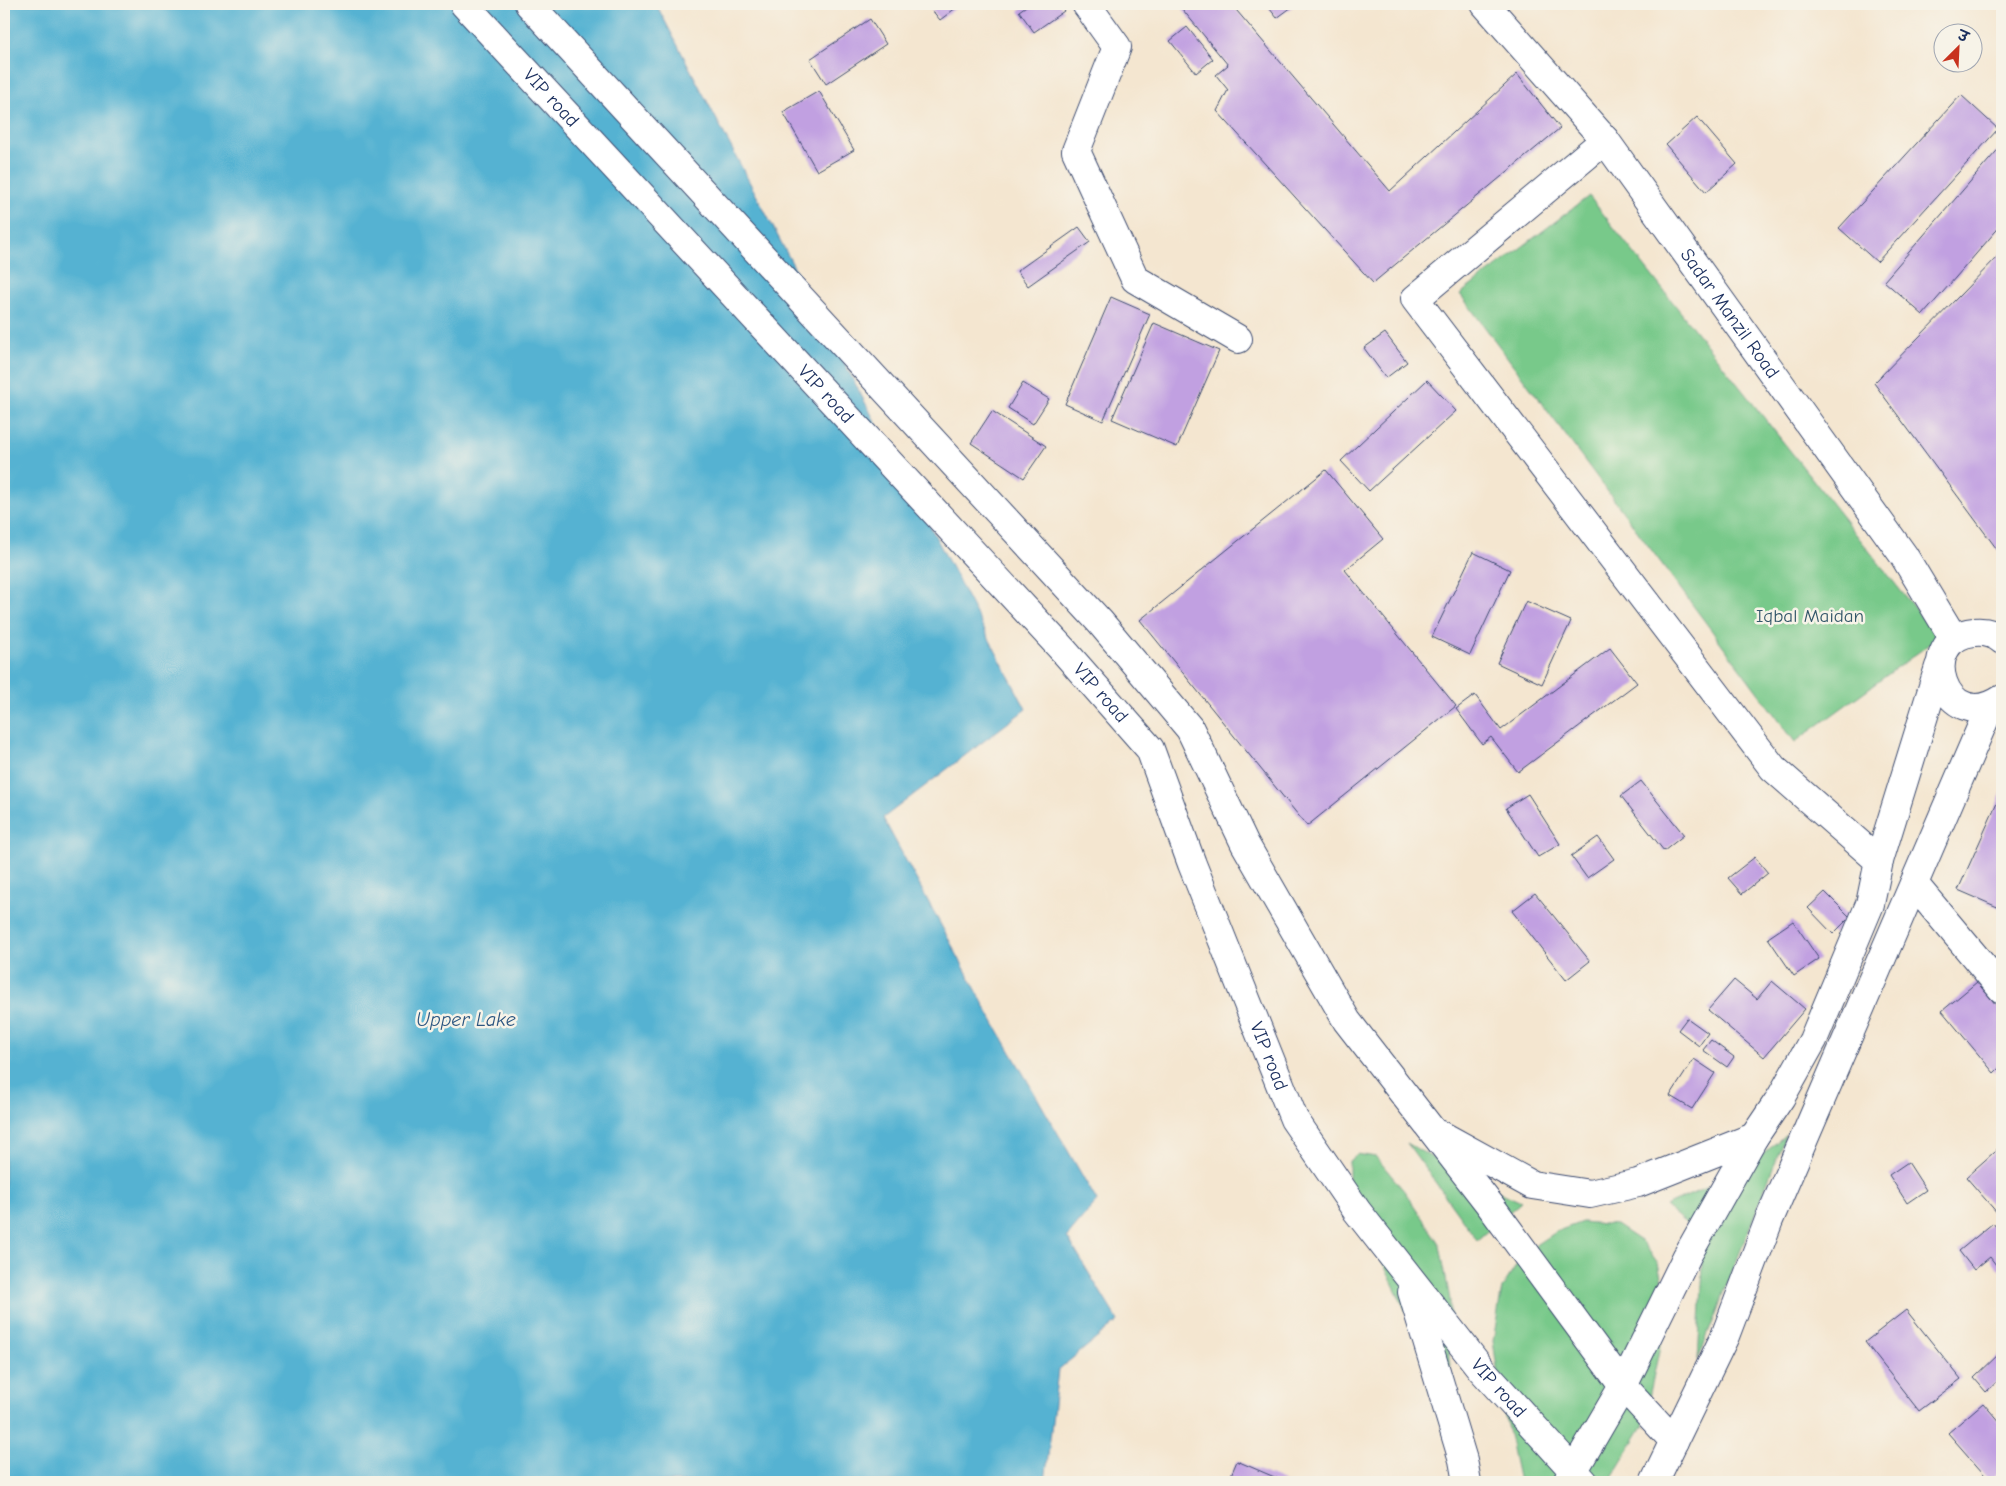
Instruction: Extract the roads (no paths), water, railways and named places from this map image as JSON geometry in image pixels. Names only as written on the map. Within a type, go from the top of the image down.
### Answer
[{"type":"main road","name":"VIP road","points":[[464,4],[1063,650],[1150,749],[1192,864],[1294,1119],[1357,1211],[1482,1370],[1575,1479]]},
{"type":"main road","points":[[529,4],[1100,622],[1190,729],[1244,844],[1347,1021],[1623,1386],[1674,1441]]},
{"type":"main road","points":[[1086,4],[1117,47],[1076,151],[1135,279],[1238,339]]},
{"type":"main road","name":"Sadar Manzil Road","points":[[1485,4],[1605,140],[1904,556],[1954,639]]},
{"type":"main road","points":[[1605,140],[1415,299],[1773,768],[1880,861]]},
{"type":"main road","points":[[1575,1479],[1687,1256],[1754,1137],[1781,1097],[1813,1040],[1870,904],[1880,861],[1944,651],[1954,639],[1968,633],[1983,631],[2002,640]]},
{"type":"main road","points":[[1939,667],[1942,683],[1950,697],[1969,708],[1996,703]]},
{"type":"main road","points":[[1654,1482],[1725,1336],[1769,1220],[1914,884],[1996,703]]},
{"type":"main road","points":[[1914,884],[2002,990]]},
{"type":"main road","points":[[1431,1130],[1532,1185],[1590,1194],[1638,1183],[1754,1137]]},
{"type":"main road","points":[[1408,1276],[1463,1460],[1467,1482]]},
{"type":"water","name":"Upper Lake","points":[[4,4],[656,4],[1026,709],[883,818],[994,1023],[1097,1201],[1067,1237],[1118,1321],[1058,1370],[1045,1482],[4,1482]]},
{"type":"park label","name":"Iqbal Maidan","points":[[1810,616]]}]
